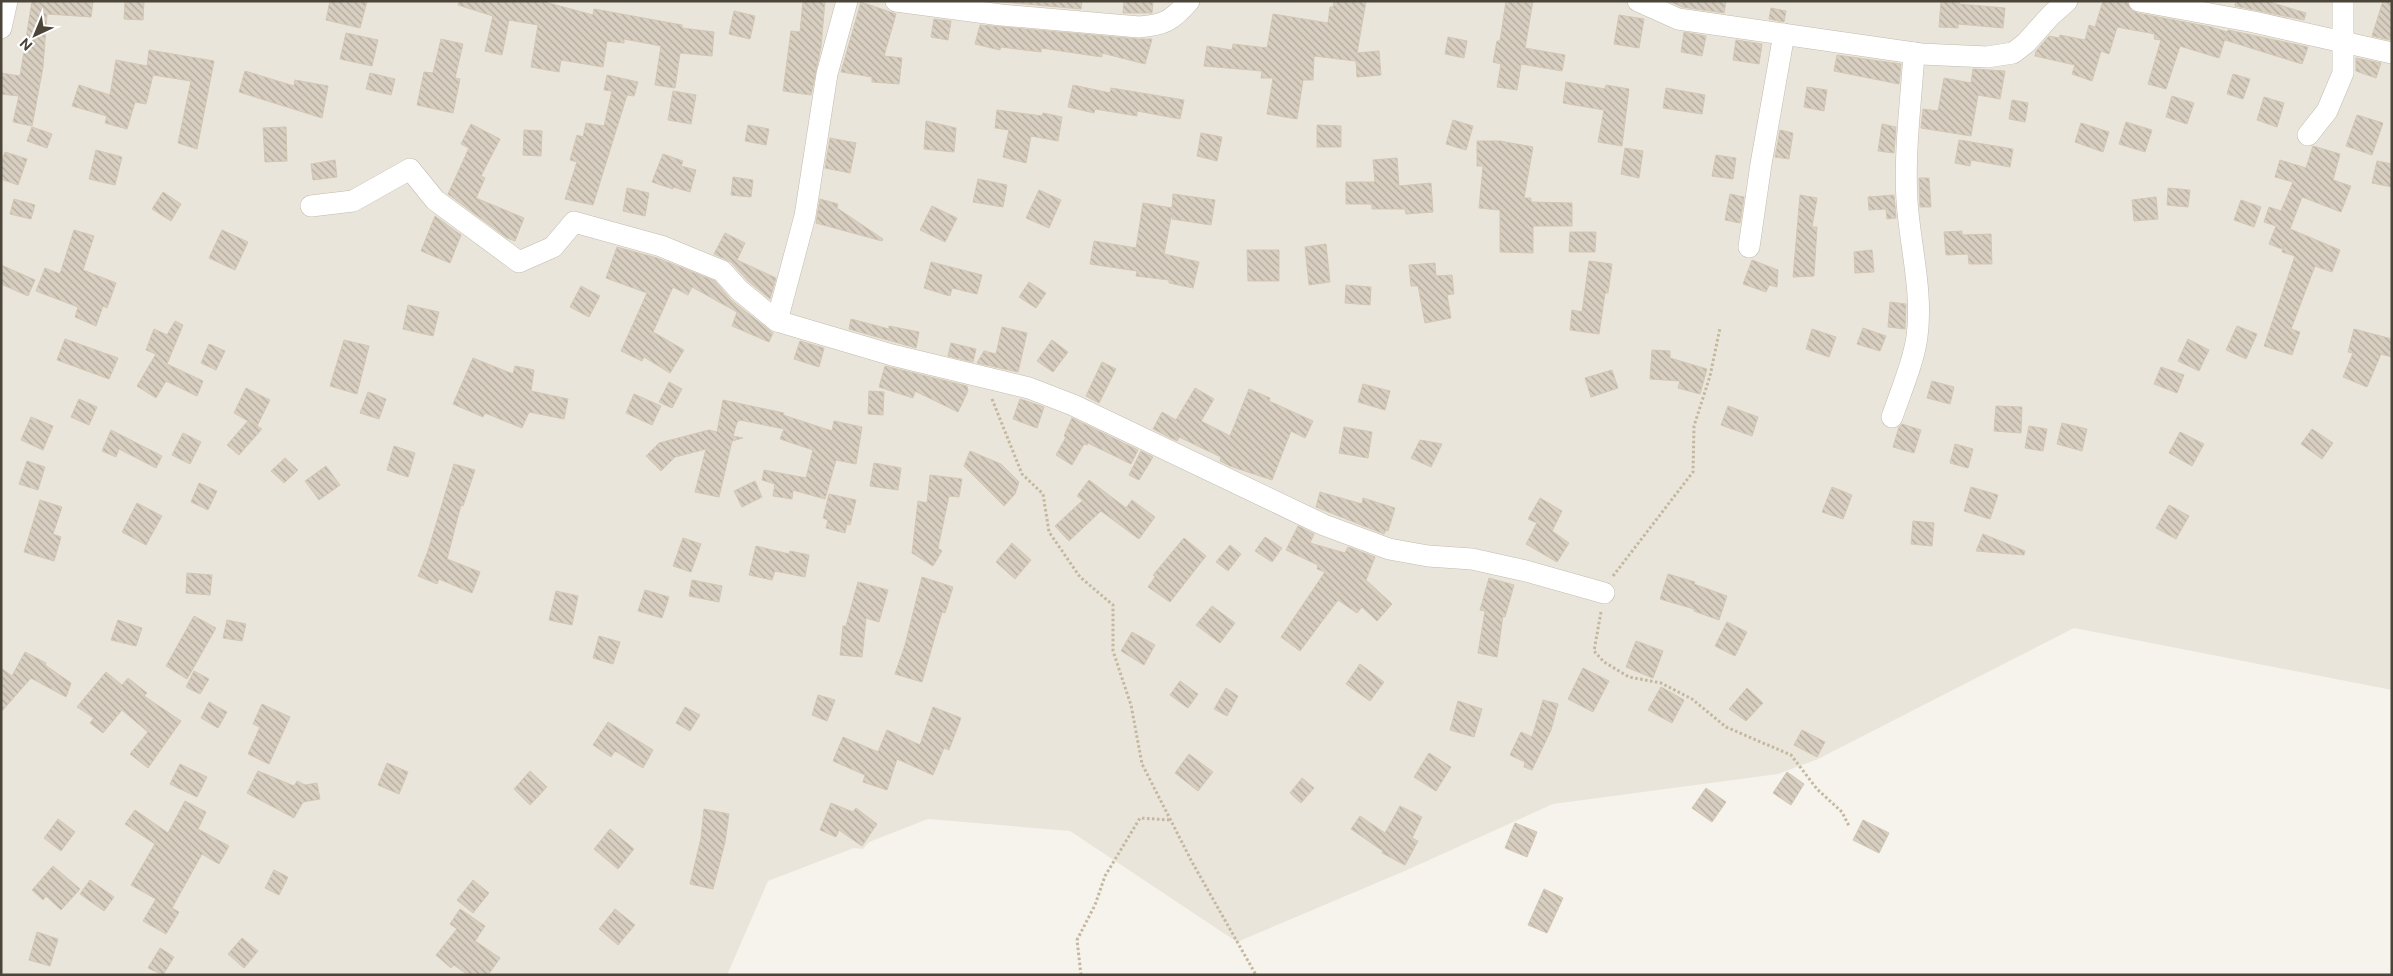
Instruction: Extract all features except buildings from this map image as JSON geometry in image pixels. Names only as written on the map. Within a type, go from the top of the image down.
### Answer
[{"type":"street","points":[[1,28],[7,1]]},
{"type":"street","points":[[777,321],[804,216],[827,74],[847,1]]},
{"type":"street","points":[[896,1],[1016,9],[1139,27],[1160,25],[1176,16],[1189,1]]},
{"type":"street","points":[[1638,1],[1678,19],[1914,53],[1987,57],[2013,53],[2026,43],[2051,15],[2067,1]]},
{"type":"street","points":[[2139,1],[2254,22],[2392,53]]},
{"type":"street","points":[[2308,135],[2327,111],[2343,73],[2343,1]]},
{"type":"street","points":[[1749,247],[1760,164],[1784,34]]},
{"type":"street","points":[[1892,417],[1908,372],[1917,337],[1918,282],[1907,192],[1907,156],[1914,53]]},
{"type":"street","points":[[311,206],[353,200],[410,169],[435,200],[519,262],[553,247],[574,222],[661,246],[722,271],[739,290],[777,321],[892,355],[1029,388],[1073,405],[1324,525],[1390,549],[1428,556],[1472,559],[1604,592]]},
{"type":"path","points":[[1720,328],[1710,376],[1694,426],[1693,472],[1654,526],[1618,567],[1604,592],[1594,651],[1604,662],[1629,677],[1661,683],[1692,699],[1726,727],[1791,754],[1817,789],[1842,812],[1849,826]]},
{"type":"path","points":[[984,376],[1001,426],[1022,474],[1043,494],[1049,532],[1080,577],[1113,604],[1114,651],[1131,705],[1142,764],[1169,820],[1256,975]]},
{"type":"path","points":[[1080,975],[1077,940],[1096,905],[1105,876],[1140,818],[1169,820]]},
{"type":"shaded area","points":[[1,1],[2392,1],[2392,690],[2074,628],[1818,759],[1778,774],[1553,804],[1407,870],[1237,942],[1070,831],[928,819],[869,842],[863,849],[854,848],[768,881],[727,975],[1,975]]}]
